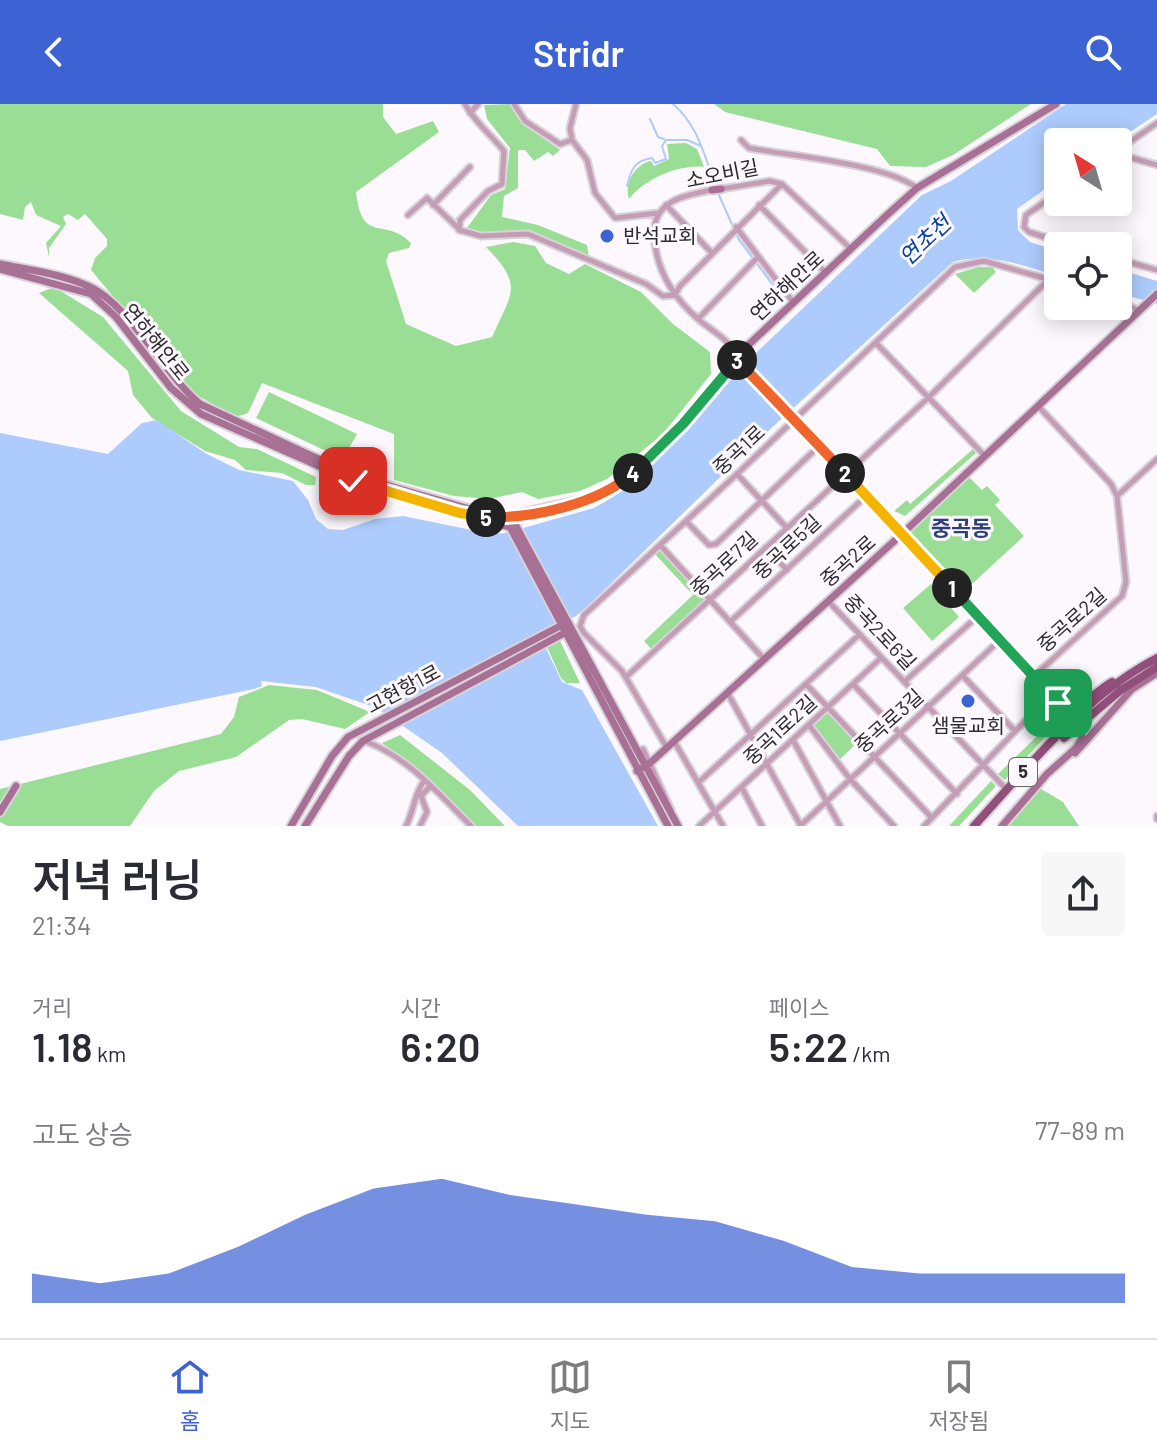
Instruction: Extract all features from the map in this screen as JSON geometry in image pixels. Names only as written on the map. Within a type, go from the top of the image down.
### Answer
[{"type":"main road","name":"5","points":[[974,826],[1077,722],[1134,671],[1157,658]]},
{"type":"main road","name":"5","points":[[981,826],[1077,722],[1157,667]]},
{"type":"main road","points":[[1058,703],[1070,708],[1078,706],[1102,688],[1134,671]]},
{"type":"main road","points":[[1007,790],[1012,780],[1059,730],[1063,718],[1058,703]]},
{"type":"street","points":[[457,227],[485,194],[502,181],[504,151],[465,104]]},
{"type":"street","points":[[470,113],[478,104]]},
{"type":"street","points":[[514,104],[525,121],[560,144],[572,140]]},
{"type":"street","points":[[576,104],[570,128],[572,140],[587,160],[595,193],[615,218],[659,213],[654,229],[655,246],[659,266],[675,295],[698,319],[732,346],[737,360],[1077,722],[1083,733],[1079,744],[1056,764],[1002,826]]},
{"type":"street","name":"연하해안로","points":[[0,266],[91,294],[116,317],[171,388],[201,414],[353,481],[475,517],[510,515],[593,497],[624,480],[683,424],[737,360],[793,302],[917,188],[1056,104]]},
{"type":"street","points":[[1132,142],[1157,123]]},
{"type":"street","points":[[741,140],[749,148],[853,167],[908,182],[917,188]]},
{"type":"street","points":[[1132,157],[1157,165]]},
{"type":"street","points":[[433,205],[470,167]]},
{"type":"street","name":"소오비길","points":[[659,213],[681,197],[757,182],[782,184],[850,248]]},
{"type":"street","points":[[675,295],[736,227],[782,184]]},
{"type":"street","points":[[408,215],[427,198],[457,227],[481,236],[528,234],[646,284],[663,296],[675,295]]},
{"type":"street","points":[[1044,203],[1026,215],[1024,227],[1044,237]]},
{"type":"street","points":[[666,205],[712,253]]},
{"type":"street","points":[[759,205],[825,272]]},
{"type":"street","points":[[736,227],[793,302]]},
{"type":"street","points":[[698,319],[758,257]]},
{"type":"street","name":"중곡1로","points":[[667,748],[626,677],[587,639],[580,620],[955,267],[984,261],[1044,278]]},
{"type":"street","points":[[1132,263],[1157,270]]},
{"type":"street","name":"연하해안로","points":[[0,266],[69,279],[108,298],[179,387],[200,404],[355,476],[470,509],[510,515]]},
{"type":"street","name":"중곡로7길","points":[[626,677],[928,398],[1044,284]]},
{"type":"street","name":"중곡2로","points":[[644,767],[902,534],[1157,294]]},
{"type":"street","points":[[1132,307],[1139,311]]},
{"type":"street","points":[[876,343],[985,456]]},
{"type":"street","points":[[1038,406],[1111,484],[1117,496],[1157,459]]},
{"type":"street","points":[[686,521],[709,545],[716,544],[819,446]]},
{"type":"street","points":[[737,474],[786,527]]},
{"type":"street","name":"중곡로5길","points":[[730,622],[866,496]]},
{"type":"street","name":"중곡로2길","points":[[1034,676],[1125,590],[1117,496]]},
{"type":"street","points":[[510,515],[605,701],[676,822]]},
{"type":"street","points":[[475,517],[509,526],[566,627]]},
{"type":"street","points":[[660,545],[764,659]]},
{"type":"street","points":[[766,547],[787,570]]},
{"type":"street","name":"중곡2로6길","points":[[828,601],[1007,790]]},
{"type":"street","points":[[904,682],[978,616]]},
{"type":"street","name":"고현항1로","points":[[291,826],[339,747],[376,721],[566,627]]},
{"type":"street","name":"고현항1로","points":[[305,826],[349,756],[363,741],[566,627]]},
{"type":"street","points":[[699,782],[859,635]]},
{"type":"street","name":"중곡로3길","points":[[800,826],[1000,640]]},
{"type":"street","name":"중곡1로2길","points":[[699,826],[881,658]]},
{"type":"street","points":[[1056,764],[1081,749],[1113,708],[1132,689],[1157,673]]},
{"type":"street","points":[[962,675],[1015,731]]},
{"type":"street","points":[[806,684],[932,818]]},
{"type":"street","points":[[853,684],[957,794]]},
{"type":"street","points":[[727,692],[800,826]]},
{"type":"street","points":[[924,826],[1051,694]]},
{"type":"street","points":[[809,725],[850,779],[894,826]]},
{"type":"street","points":[[793,740],[840,826]]},
{"type":"street","points":[[363,741],[380,747],[424,781],[471,826]]},
{"type":"street","points":[[674,741],[723,826]]},
{"type":"street","points":[[643,749],[644,767],[668,826]]},
{"type":"street","points":[[406,826],[415,806],[417,790],[424,781]]},
{"type":"street","points":[[0,812],[16,786]]},
{"type":"street","points":[[420,826],[427,812],[421,796],[430,786]]},
{"type":"street","points":[[742,788],[762,826]]},
{"type":"green space","points":[[0,104],[383,104],[383,117],[396,134],[433,121],[439,132],[356,192],[359,209],[369,225],[392,231],[411,243],[409,248],[389,253],[386,261],[406,324],[456,346],[492,337],[511,290],[506,271],[486,247],[513,242],[535,246],[546,263],[569,274],[585,264],[641,292],[673,324],[710,352],[711,374],[662,435],[607,479],[580,491],[538,499],[522,492],[489,499],[454,496],[394,480],[394,434],[262,383],[248,413],[236,417],[195,394],[91,270],[95,258],[107,246],[107,239],[85,214],[78,220],[68,214],[63,217],[66,224],[49,248],[49,257],[46,243],[61,226],[36,215],[31,202],[25,207],[23,220],[0,214]]},
{"type":"green space","points":[[510,104],[523,124],[560,150],[553,156],[548,152],[534,161],[525,150],[518,150],[518,188],[504,196],[502,217],[538,225],[587,245],[589,257],[532,231],[485,233],[467,228],[491,195],[505,189],[510,148],[487,119],[484,105]]},
{"type":"green space","points":[[714,104],[1031,104],[953,155],[926,167],[890,166],[877,149],[725,112]]},
{"type":"green space","points":[[686,143],[697,149],[704,167],[663,174],[629,199],[630,181],[640,166],[651,161],[654,166],[669,159],[667,144]]},
{"type":"green space","points":[[978,267],[992,267],[996,272],[974,293],[955,274]]},
{"type":"green space","points":[[54,287],[103,317],[181,411],[239,447],[257,449],[316,477],[315,485],[306,485],[282,473],[246,470],[235,460],[205,451],[152,418],[133,395],[128,371],[39,293]]},
{"type":"green space","points":[[269,392],[357,434],[343,459],[256,418]]},
{"type":"green space","points":[[973,449],[976,453],[905,516],[894,511],[907,500],[910,504]]},
{"type":"green space","points":[[966,474],[982,490],[987,486],[1000,500],[995,505],[1024,536],[959,596],[902,534]]},
{"type":"green space","points":[[660,545],[709,600],[654,652],[644,641],[693,595],[653,552]]},
{"type":"green space","points":[[931,584],[959,617],[932,641],[903,608]]},
{"type":"green space","points":[[553,626],[580,683],[566,683],[561,678],[542,636],[546,629]]},
{"type":"green space","points":[[269,685],[317,690],[370,712],[345,729],[302,719],[289,720],[236,757],[179,771],[154,791],[130,826],[8,826],[0,822],[0,789],[221,734],[234,717],[239,697]]},
{"type":"green space","points":[[828,707],[859,741],[837,762],[809,725]]},
{"type":"green space","points":[[1058,716],[1054,728],[1005,780],[998,774]]},
{"type":"green space","points":[[400,735],[470,790],[505,826],[476,826],[416,768],[382,743]]},
{"type":"green space","points":[[991,781],[996,786],[959,826],[949,826]]},
{"type":"green space","points":[[1038,787],[1063,802],[1079,826],[1004,826]]},
{"type":"water","name":"연초천","points":[[1066,104],[1157,104],[1157,114],[1132,131],[1132,128],[1044,128],[1044,190],[1017,209],[1018,230],[1030,242],[1044,246],[1044,272],[993,259],[953,262],[753,445],[591,603],[576,616],[543,631],[542,640],[562,682],[582,690],[658,826],[518,826],[442,753],[377,708],[316,687],[261,681],[262,686],[254,689],[0,741],[0,433],[108,454],[142,423],[157,420],[205,453],[239,470],[293,481],[308,500],[316,519],[328,529],[343,530],[375,519],[403,516],[491,534],[505,533],[594,508],[613,497],[738,370],[922,195],[951,181]]},
{"type":"water","points":[[1132,273],[1157,281],[1157,304],[1132,297]]},
{"type":"waterway","points":[[673,104],[695,132],[716,187]]},
{"type":"waterway","points":[[650,119],[658,137],[664,139]]},
{"type":"waterway","points":[[627,186],[637,164],[646,159],[652,158],[655,163],[666,159],[662,146],[666,140],[687,140],[701,146]]},
{"type":"waterway","points":[[718,193],[739,240],[788,305]]},
{"type":"place","name":"반석교회","points":[[607,236]]},
{"type":"place","name":"샘물교회","points":[[968,701]]},
{"type":"district","name":"중곡동","points":[[961,528]]},
{"type":"route","points":[[353,481],[475,517],[499,518],[593,497],[624,480],[656,451],[712,391],[735,358],[1058,703]]}]
